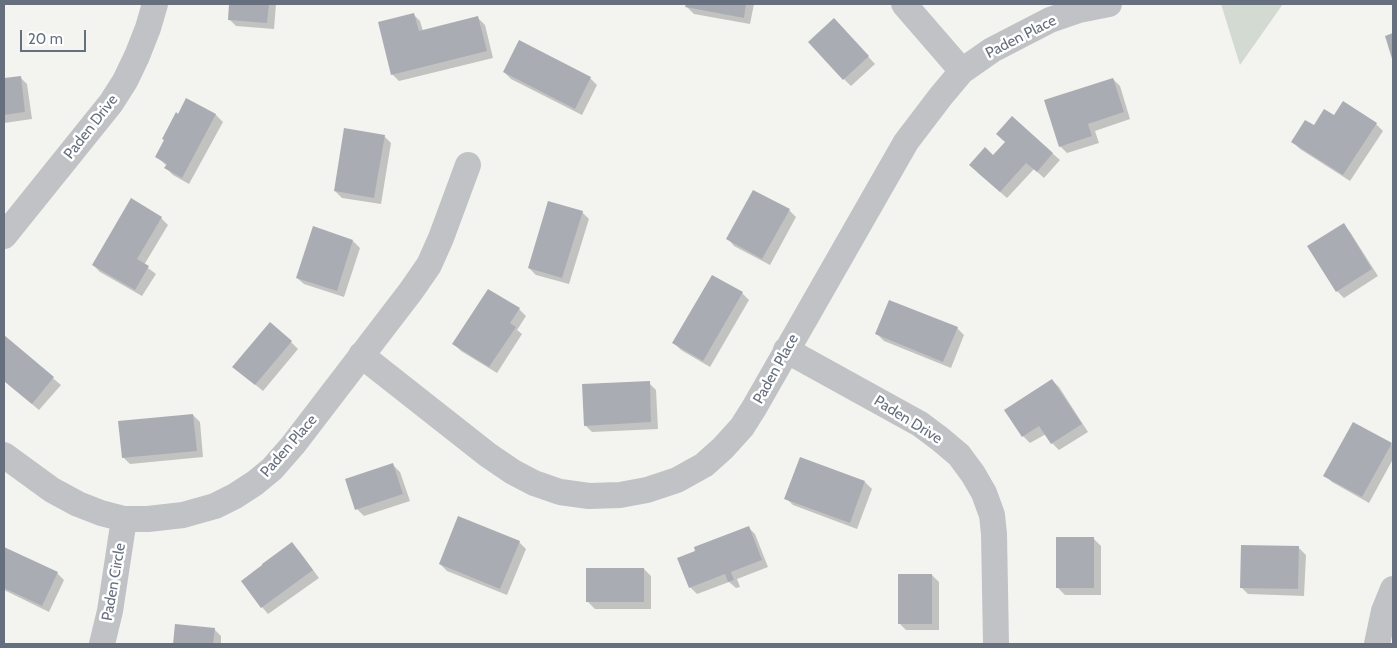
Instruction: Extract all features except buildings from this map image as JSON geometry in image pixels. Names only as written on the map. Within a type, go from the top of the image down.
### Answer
[{"type":"street","name":"Paden Drive","points":[[4,234],[116,96],[137,56],[155,4]]},
{"type":"street","points":[[904,4],[962,71]]},
{"type":"street","name":"Paden Place","points":[[361,355],[488,455],[513,472],[534,483],[560,492],[604,496],[647,490],[677,480],[704,465],[742,427],[906,142],[962,71],[992,50],[1050,20],[1080,10],[1109,4]]},
{"type":"street","name":"Paden Place","points":[[4,455],[52,490],[78,504],[124,519],[148,519],[183,515],[214,506],[255,484],[272,469],[293,445],[429,265],[468,165]]},
{"type":"street","name":"Paden Drive","points":[[786,350],[920,424],[959,456],[973,474],[984,493],[992,515],[996,644]]},
{"type":"street","name":"Paden Circle","points":[[102,644],[112,602],[124,519]]},
{"type":"street","points":[[1377,644],[1384,611],[1393,589]]},
{"type":"shaded area","points":[[1221,4],[1283,4],[1240,65]]}]
